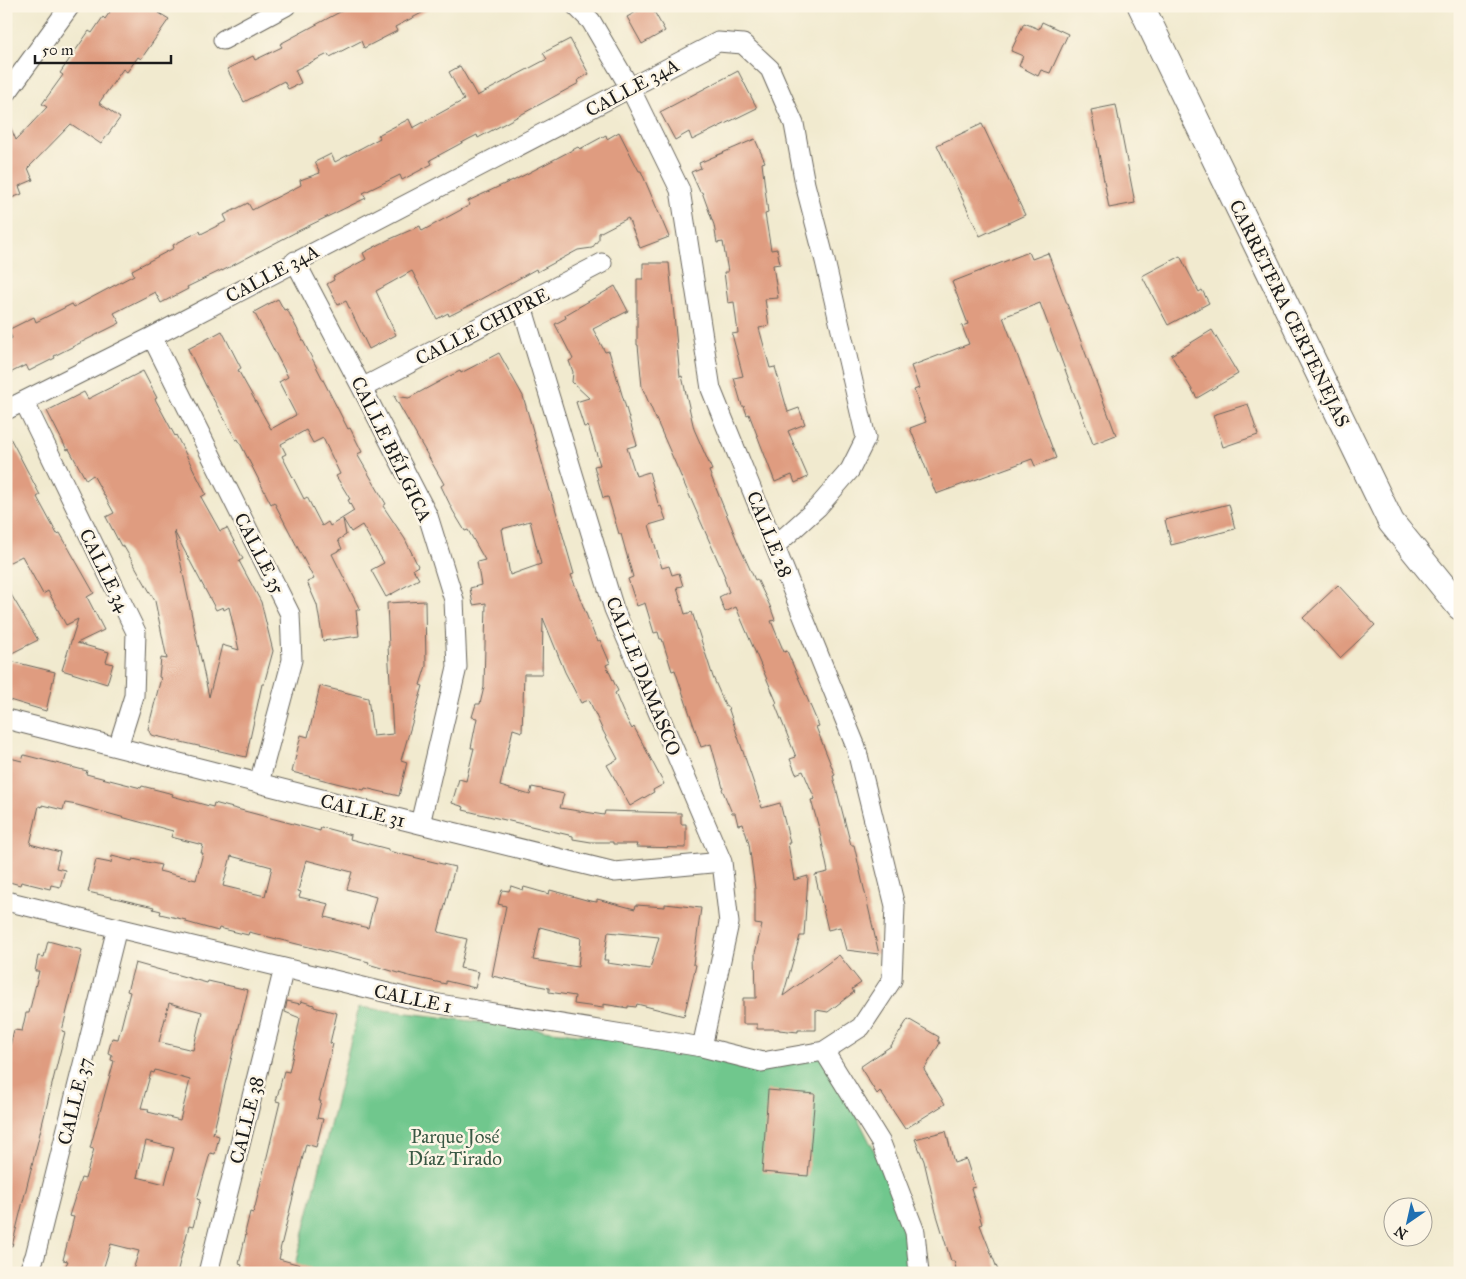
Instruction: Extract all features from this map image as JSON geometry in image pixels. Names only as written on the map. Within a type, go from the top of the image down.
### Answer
[{"type":"main road","name":"CARRETERA CERTENEJAS","points":[[1141,6],[1392,522],[1460,606]]},
{"type":"street","points":[[6,94],[70,6]]},
{"type":"street","points":[[223,40],[286,6]]},
{"type":"street","name":"CALLE 28","points":[[576,6],[591,21],[630,88],[680,190],[711,389],[856,748],[895,906],[892,980],[862,1027],[824,1051]]},
{"type":"street","name":"CALLE 34A","points":[[6,410],[152,337],[718,42],[743,44],[770,69],[794,124],[805,184],[866,438],[850,470],[818,507],[775,546]]},
{"type":"street","name":"CALLE BÉLGICA","points":[[295,261],[428,516],[454,600],[457,667],[420,824]]},
{"type":"street","name":"CALLE CHIPRE","points":[[362,388],[602,263]]},
{"type":"street","name":"CALLE DAMASCO","points":[[522,306],[614,609],[722,862],[729,923],[702,1046]]},
{"type":"street","name":"CALLE 35","points":[[152,337],[290,614],[292,660],[259,783]]},
{"type":"street","name":"CALLE 34","points":[[24,401],[136,632],[134,696],[118,747]]},
{"type":"street","name":"CALLE 31","points":[[6,720],[615,872],[722,862]]},
{"type":"street","name":"CALLE 1","points":[[6,901],[421,1001],[702,1046],[762,1062],[824,1051]]},
{"type":"street","name":"CALLE 37","points":[[28,1273],[35,1256],[118,928]]},
{"type":"street","name":"CALLE 38","points":[[208,1273],[284,968]]},
{"type":"street","points":[[824,1051],[881,1143],[915,1232],[919,1273]]},
{"type":"green space","name":"Parque José Díaz Tirado","points":[[359,1007],[777,1059],[824,1051],[915,1232],[919,1273],[294,1273]]},
{"type":"building","points":[[114,6],[163,6],[159,13],[169,19],[141,59],[138,57],[127,72],[123,69],[99,103],[120,118],[101,144],[71,124],[28,168],[33,180],[19,186],[22,194],[6,200],[6,117],[16,140],[47,107],[42,104],[63,75],[60,73],[89,31],[92,33],[103,17],[105,19]]},
{"type":"building","points":[[351,6],[435,6],[395,27],[397,31],[364,48],[361,41],[330,57],[328,54],[295,70],[301,83],[288,89],[284,81],[244,102],[227,69],[253,56],[255,60],[282,47],[280,44]]},
{"type":"building","points":[[647,6],[651,6],[665,31],[642,44],[627,17]]},
{"type":"building","points":[[1042,22],[1068,34],[1050,73],[1041,70],[1038,76],[1019,66],[1023,56],[1011,51],[1024,23],[1039,29]]},
{"type":"building","points":[[570,39],[589,74],[578,80],[579,83],[478,138],[477,135],[430,160],[432,164],[402,180],[400,175],[363,193],[366,198],[187,287],[188,289],[161,303],[155,292],[114,313],[120,323],[54,356],[55,358],[29,371],[26,365],[6,375],[6,342],[12,338],[8,330],[34,317],[36,322],[72,304],[74,307],[134,275],[132,270],[174,248],[173,245],[200,231],[201,234],[227,221],[224,215],[248,203],[252,210],[301,185],[300,180],[320,173],[315,162],[331,154],[335,162],[380,138],[378,135],[409,119],[413,128],[464,100],[449,72],[460,66],[477,96],[547,59],[543,53]]},
{"type":"building","points":[[738,71],[757,108],[692,140],[689,132],[675,140],[660,112]]},
{"type":"building","points":[[1116,105],[1135,203],[1109,208],[1091,110]]},
{"type":"building","points":[[982,124],[1025,215],[980,236],[937,145]]},
{"type":"building","points":[[619,132],[639,171],[641,171],[669,237],[640,248],[628,218],[599,233],[599,239],[592,248],[578,250],[537,272],[536,269],[473,304],[449,316],[448,313],[437,319],[412,271],[376,291],[396,335],[369,349],[346,301],[338,305],[327,284],[334,280],[333,277],[366,259],[363,253],[388,240],[420,226],[422,231],[470,205],[468,201],[513,181],[578,147],[580,149],[606,135],[607,139]]},
{"type":"building","points":[[755,139],[765,162],[762,163],[768,213],[765,214],[771,250],[777,249],[780,264],[773,265],[778,298],[765,299],[769,326],[759,328],[770,368],[775,367],[788,412],[799,408],[805,424],[788,431],[808,477],[795,483],[792,475],[775,482],[749,414],[747,415],[744,406],[742,406],[734,378],[743,376],[732,334],[738,333],[734,302],[728,303],[724,272],[728,272],[723,242],[717,243],[714,225],[702,192],[700,192],[691,172],[701,168],[699,163]]},
{"type":"building","points":[[1029,252],[1032,259],[1048,253],[1116,435],[1093,444],[1040,303],[1003,317],[1056,458],[1035,466],[1032,459],[936,494],[910,428],[926,422],[914,390],[919,388],[911,366],[969,344],[962,326],[968,324],[952,282]]},
{"type":"building","points":[[1180,256],[1199,292],[1202,290],[1209,303],[1168,325],[1142,276]]},
{"type":"building","points":[[643,263],[669,263],[680,377],[682,376],[694,429],[712,470],[709,471],[738,543],[755,580],[757,579],[770,606],[775,620],[771,621],[784,652],[787,651],[819,726],[816,727],[835,775],[833,776],[851,845],[854,845],[879,954],[846,950],[840,927],[828,930],[815,875],[828,872],[811,800],[815,799],[803,771],[796,774],[790,759],[796,757],[775,704],[777,703],[736,607],[725,612],[719,597],[729,592],[725,577],[642,387],[637,345],[637,279],[643,279]]},
{"type":"building","points":[[615,286],[628,311],[593,329],[605,352],[609,351],[637,445],[627,448],[636,476],[649,472],[659,507],[661,506],[666,520],[649,525],[662,568],[669,566],[672,575],[679,573],[683,586],[677,587],[685,614],[692,612],[713,677],[726,707],[728,707],[762,808],[780,803],[790,843],[788,843],[794,880],[808,876],[804,936],[800,936],[783,996],[839,955],[861,983],[852,989],[854,992],[828,1012],[816,1010],[816,1030],[798,1030],[798,1032],[779,1029],[757,1029],[757,1024],[743,1024],[743,998],[756,998],[755,953],[762,925],[755,924],[755,889],[749,844],[743,824],[738,825],[735,813],[732,813],[722,789],[711,744],[701,747],[675,670],[672,671],[662,639],[660,639],[658,632],[654,633],[645,603],[637,606],[628,579],[633,577],[621,534],[619,534],[608,497],[603,498],[594,466],[600,465],[588,426],[584,427],[576,402],[589,398],[572,382],[573,372],[569,361],[573,359],[555,324],[566,318],[565,315]]},
{"type":"building","points":[[278,299],[284,310],[287,309],[348,429],[350,428],[362,452],[357,454],[386,504],[383,506],[405,539],[418,566],[413,569],[419,579],[386,597],[371,570],[384,563],[362,525],[351,532],[343,519],[346,535],[338,540],[342,549],[332,554],[360,610],[356,610],[359,636],[323,641],[317,605],[307,582],[314,579],[274,502],[271,504],[238,439],[236,440],[206,386],[188,349],[222,331],[241,368],[238,370],[271,429],[296,415],[279,382],[288,377],[254,312]],"holes":[[[306,430],[313,443],[323,438],[340,474],[336,476],[350,499],[348,500],[354,511],[330,526],[328,522],[322,526],[307,497],[304,499],[282,456],[286,454],[281,444]]]},
{"type":"building","points":[[1212,330],[1238,374],[1197,398],[1171,355]]},
{"type":"building","points":[[499,353],[523,396],[574,574],[571,575],[594,634],[598,641],[600,640],[610,663],[606,665],[618,691],[615,693],[623,712],[632,729],[634,727],[664,784],[630,806],[607,765],[618,759],[589,700],[581,703],[565,672],[543,618],[542,674],[524,674],[522,732],[513,729],[500,786],[530,795],[532,787],[564,794],[560,808],[604,815],[605,811],[681,813],[681,824],[686,824],[686,848],[636,847],[637,844],[613,844],[613,842],[591,842],[573,839],[573,836],[463,810],[464,807],[452,803],[459,779],[466,781],[474,748],[471,748],[477,718],[472,717],[476,704],[480,704],[484,687],[486,603],[473,605],[470,588],[481,585],[477,562],[485,560],[468,530],[465,531],[453,511],[441,486],[444,484],[394,396],[409,398],[460,371],[461,373]],"holes":[[[530,521],[541,564],[510,575],[502,529]]]},
{"type":"building","points":[[143,371],[157,398],[155,399],[206,494],[201,497],[220,531],[227,528],[243,559],[239,561],[261,602],[273,651],[264,684],[262,684],[246,757],[151,735],[148,729],[161,678],[159,677],[161,658],[167,659],[155,601],[123,545],[121,546],[106,517],[114,513],[93,475],[86,480],[69,449],[67,450],[47,411],[84,392],[88,399]],"holes":[[[174,531],[216,610],[223,607],[224,610],[229,607],[239,650],[222,645],[209,697]]]},
{"type":"building","points":[[1248,404],[1258,435],[1223,447],[1213,415]]},
{"type":"building","points":[[6,430],[40,495],[37,497],[57,534],[60,533],[94,593],[87,597],[104,630],[77,643],[109,652],[106,662],[113,664],[107,684],[62,670],[78,619],[66,625],[48,591],[43,594],[22,556],[6,564]]},
{"type":"building","points":[[1229,504],[1235,529],[1171,545],[1165,520]]},
{"type":"building","points":[[1338,585],[1375,625],[1340,658],[1303,618]]},
{"type":"building","points":[[6,586],[38,640],[6,656]]},
{"type":"building","points":[[425,601],[426,666],[420,685],[423,686],[401,760],[407,762],[399,796],[365,788],[364,790],[292,772],[301,735],[308,737],[320,686],[368,698],[373,736],[393,734],[387,603]]},
{"type":"building","points":[[10,661],[55,672],[46,711],[6,699],[6,676]]},
{"type":"building","points":[[24,755],[87,771],[86,774],[173,794],[172,796],[213,807],[214,803],[320,831],[321,827],[351,835],[350,839],[388,849],[388,851],[455,867],[438,932],[467,939],[460,968],[479,972],[475,988],[446,981],[446,984],[409,976],[368,964],[369,962],[249,932],[248,935],[219,928],[218,931],[186,922],[186,920],[160,914],[161,911],[153,909],[154,907],[88,892],[96,860],[111,863],[112,856],[161,865],[159,871],[196,880],[203,853],[201,853],[203,845],[171,837],[173,831],[77,805],[65,803],[63,810],[39,806],[30,844],[60,852],[56,868],[65,870],[60,887],[51,885],[50,889],[21,882],[20,885],[6,881],[6,757],[22,761]],"holes":[[[231,856],[272,867],[265,896],[223,886]],[[306,860],[352,872],[347,889],[376,897],[368,928],[325,917],[329,904],[299,897],[301,892],[298,891]]]},
{"type":"building","points":[[511,886],[523,890],[524,887],[549,894],[550,890],[590,901],[597,902],[597,899],[635,909],[636,905],[665,907],[665,904],[701,908],[693,964],[696,965],[684,1016],[637,1004],[636,1007],[628,1006],[628,1008],[603,1004],[603,1008],[574,1004],[575,996],[549,992],[549,988],[492,976],[506,906],[498,904],[502,890],[509,891]],"holes":[[[540,927],[581,938],[578,967],[533,960]],[[608,932],[659,937],[650,969],[607,963],[608,960],[604,960]]]},
{"type":"building","points":[[48,941],[82,950],[62,1031],[65,1032],[12,1246],[6,1245],[6,1094],[10,1077],[6,1076],[6,1061],[14,1030],[22,1031],[26,1013],[29,1013],[39,971],[35,971],[38,956],[44,957]]},
{"type":"building","points":[[135,963],[207,983],[208,981],[248,990],[213,1134],[219,1136],[215,1154],[210,1153],[197,1199],[200,1200],[193,1227],[189,1226],[177,1273],[132,1273],[139,1251],[111,1244],[102,1273],[62,1273],[68,1261],[63,1260],[74,1217],[69,1216],[81,1178],[85,1179],[94,1149],[90,1148],[114,1061],[111,1060],[112,1055],[108,1053],[112,1038],[118,1039],[130,992],[127,991]],"holes":[[[169,1003],[202,1012],[193,1050],[159,1042]],[[155,1070],[190,1080],[180,1120],[148,1112],[149,1109],[141,1108],[151,1072],[154,1073]],[[146,1141],[174,1148],[165,1184],[137,1177]]]},
{"type":"building","points":[[287,1001],[300,1004],[301,1001],[314,1005],[314,1007],[337,1013],[330,1043],[333,1044],[319,1101],[321,1101],[317,1118],[323,1119],[316,1147],[306,1144],[279,1259],[311,1268],[310,1273],[240,1273],[242,1265],[239,1264],[245,1233],[250,1212],[253,1213],[255,1207],[280,1102],[276,1101],[284,1071],[289,1072],[298,1033],[300,1018],[285,1012]]},
{"type":"building","points":[[908,1019],[939,1037],[940,1043],[924,1070],[945,1104],[905,1129],[880,1091],[877,1094],[860,1067],[891,1046]]},
{"type":"building","points":[[768,1090],[815,1094],[808,1176],[762,1172]]},
{"type":"building","points":[[946,1131],[954,1163],[966,1159],[975,1187],[971,1188],[982,1224],[980,1225],[999,1273],[957,1273],[954,1261],[951,1261],[936,1212],[924,1161],[915,1139]]}]
